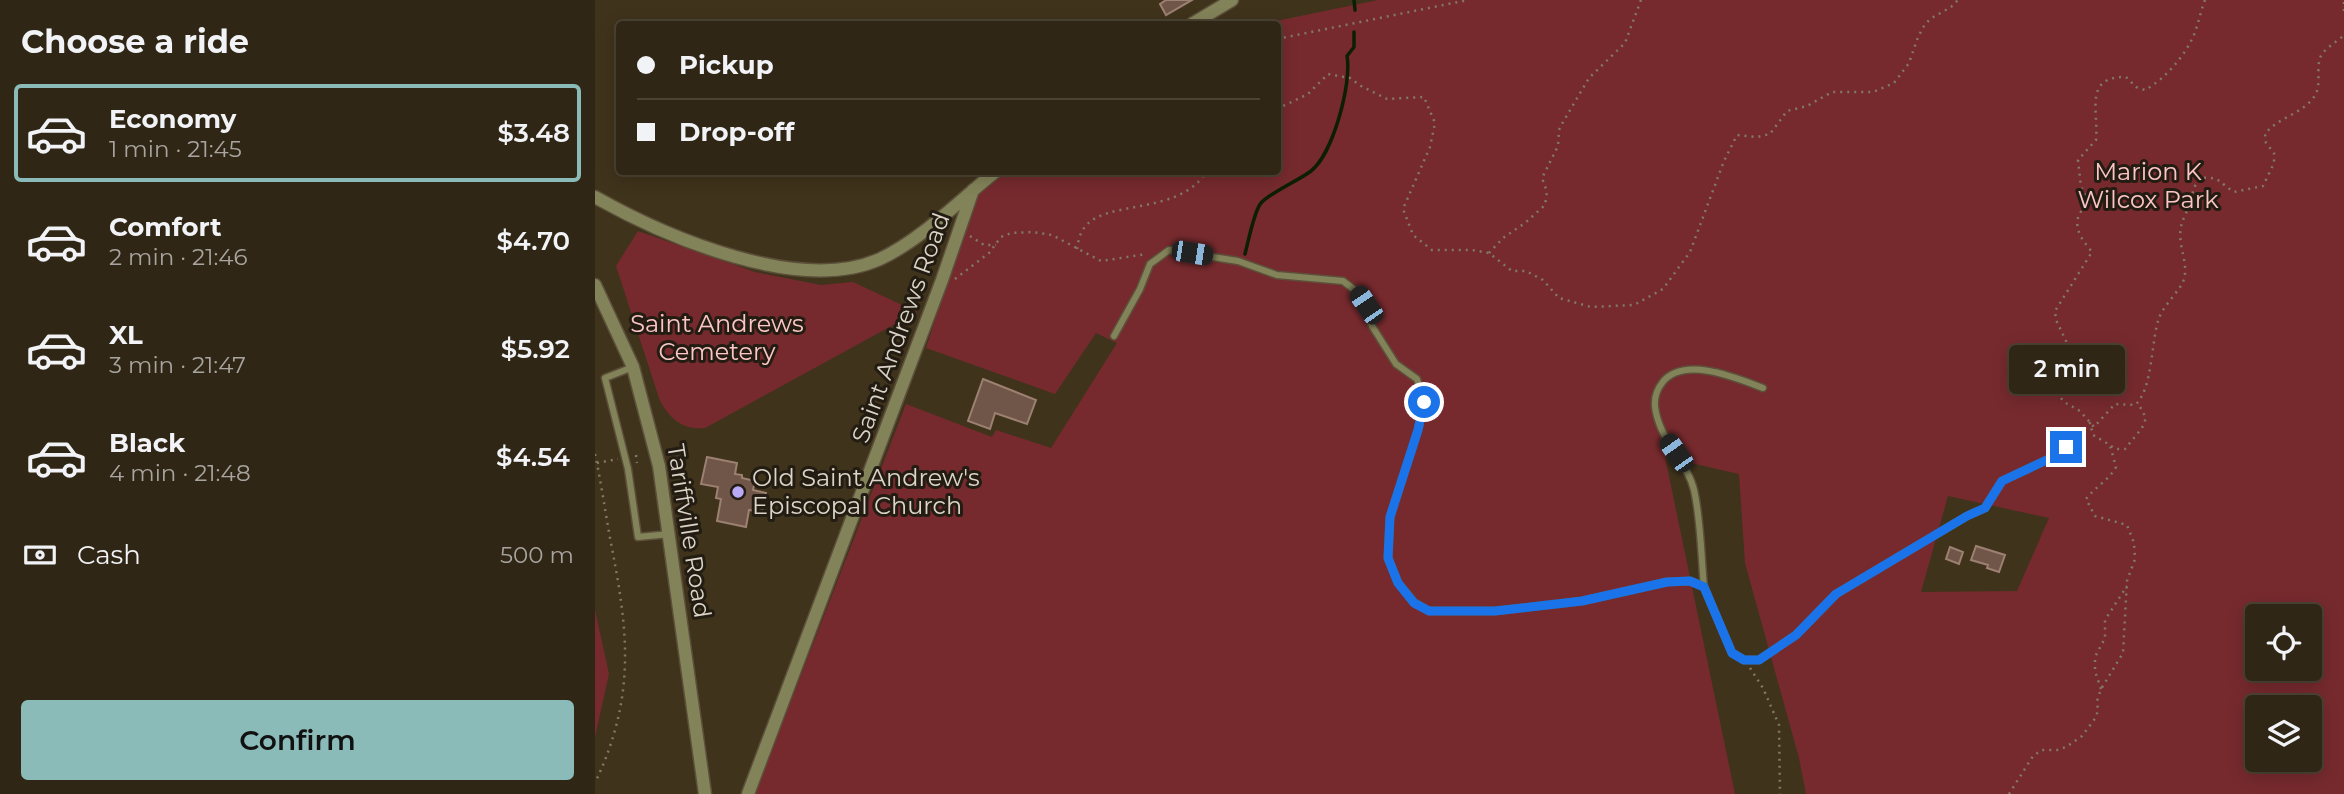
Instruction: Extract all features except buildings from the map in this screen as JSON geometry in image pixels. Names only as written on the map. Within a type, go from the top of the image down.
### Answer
[{"type":"street","points":[[1197,21],[1233,0]]},
{"type":"street","points":[[595,197],[642,221],[758,263],[824,272],[879,260],[903,246],[991,175]]},
{"type":"street","name":"Saint Andrews Road","points":[[748,794],[960,232],[973,190]]},
{"type":"street","name":"Tariffville Road","points":[[595,285],[633,367],[659,466],[705,794]]},
{"type":"lane","points":[[1114,336],[1140,289],[1150,264],[1169,250],[1238,261],[1276,275],[1343,281],[1356,291],[1366,305],[1372,326],[1396,364],[1417,379],[1424,402],[1418,430],[1390,517],[1388,558],[1398,583],[1414,603],[1429,611],[1495,611],[1582,601],[1667,582],[1690,581],[1704,587]]},
{"type":"lane","points":[[633,367],[605,378],[628,469],[638,537],[670,534]]},
{"type":"lane","points":[[1763,388],[1713,371],[1676,372],[1667,377],[1657,390],[1654,405],[1659,424],[1686,469],[1694,489],[1704,587],[1732,653],[1744,660],[1759,660],[1777,649],[1796,635],[1836,594],[1985,508],[2002,481],[2053,457],[2066,447]]},
{"type":"path","points":[[1281,38],[1468,0]]},
{"type":"path","points":[[1489,253],[1503,238],[1545,205],[1547,192],[1542,178],[1558,146],[1559,130],[1589,78],[1625,43],[1641,0]]},
{"type":"path","points":[[1281,107],[1308,94],[1328,74],[1350,78],[1387,99],[1424,97],[1435,123],[1430,147],[1403,209],[1413,235],[1431,250],[1472,250],[1489,253],[1512,271],[1526,271],[1543,280],[1559,298],[1591,307],[1634,304],[1663,289],[1690,252],[1724,161],[1737,135],[1757,137],[1770,134],[1787,111],[1807,106],[1832,92],[1873,92],[1894,83],[1909,63],[1918,37],[1930,19],[1958,0]]},
{"type":"path","points":[[2205,0],[2195,34],[2182,55],[2156,84],[2145,90],[2136,87],[2126,77],[2114,76],[2104,80],[2099,87],[2095,107],[2096,140],[2078,160],[2081,187],[2089,201],[2079,215],[2078,225],[2080,237],[2092,251],[2055,311],[2056,320],[2067,343],[2054,370],[2058,394],[2094,426],[2115,404],[2135,405],[2142,400],[2159,317],[2173,294],[2183,284],[2186,265],[2180,230],[2192,189],[2200,178],[2213,177],[2223,181],[2234,192],[2263,186],[2274,163],[2274,153],[2266,143],[2265,134],[2270,127],[2314,97],[2320,58],[2324,51],[2344,35]]},
{"type":"path","points":[[2344,2],[2344,13]]},
{"type":"path","points":[[1077,249],[1085,227],[1099,216],[1166,201],[1199,183],[1204,175]]},
{"type":"path","points":[[960,232],[984,245],[996,245]]},
{"type":"path","points":[[942,280],[950,282],[962,274],[996,245],[1000,237],[1011,233],[1052,235],[1101,261],[1141,254],[1161,256]]},
{"type":"path","points":[[2090,423],[2092,435],[2116,449],[2125,449],[2142,428],[2146,418],[2138,403]]},
{"type":"path","points":[[2066,447],[2090,423]]},
{"type":"path","points":[[2009,794],[2033,756],[2042,750],[2066,747],[2083,736],[2098,711],[2097,701],[2101,689],[2123,653],[2127,586],[2135,559],[2134,543],[2127,525],[2095,516],[2086,499],[2095,486],[2111,476],[2116,467],[2109,445]]},
{"type":"path","points":[[632,456],[644,453]]},
{"type":"path","points":[[595,454],[623,608],[625,646],[622,699],[617,726],[595,783]]},
{"type":"path","points":[[597,463],[618,459]]},
{"type":"path","points":[[2101,689],[2095,671],[2095,657],[2105,638],[2105,620],[2127,586]]},
{"type":"path","points":[[1744,660],[1763,688],[1779,725],[1780,794]]},
{"type":"green space","name":"Marion K Wilcox Park","points":[[1378,0],[2344,0],[2344,794],[1806,794],[1799,758],[1745,563],[1739,474],[1665,457],[1735,794],[755,794],[906,404],[992,437],[996,430],[1051,448],[1117,343],[1096,333],[1055,394],[926,348],[964,230],[973,190],[991,175],[1281,175],[1281,21],[1276,21]],"holes":[[[1948,496],[2049,518],[2017,591],[1921,592]]]},
{"type":"green space","name":"Saint Andrews Cemetery","points":[[638,231],[755,272],[821,285],[853,282],[917,312],[705,428],[690,427],[673,418],[660,401],[616,266]]},
{"type":"green space","points":[[595,610],[609,674],[595,737]]},
{"type":"waterway","points":[[1354,0],[1355,10]]},
{"type":"waterway","points":[[1245,254],[1261,203],[1311,171],[1327,150],[1344,100],[1347,56],[1354,47],[1354,32]]},
{"type":"place","name":"Old Saint Andrew's Episcopal Church","points":[[738,492]]},
{"type":"route","points":[[1424,402],[1418,430],[1390,517],[1388,558],[1398,583],[1414,603],[1429,611],[1525,609],[1582,601],[1667,582],[1690,581],[1704,587],[1732,653],[1744,660],[1759,660],[1777,649],[1796,635],[1836,594],[1985,508],[2002,481],[2053,457],[2066,447]]}]
